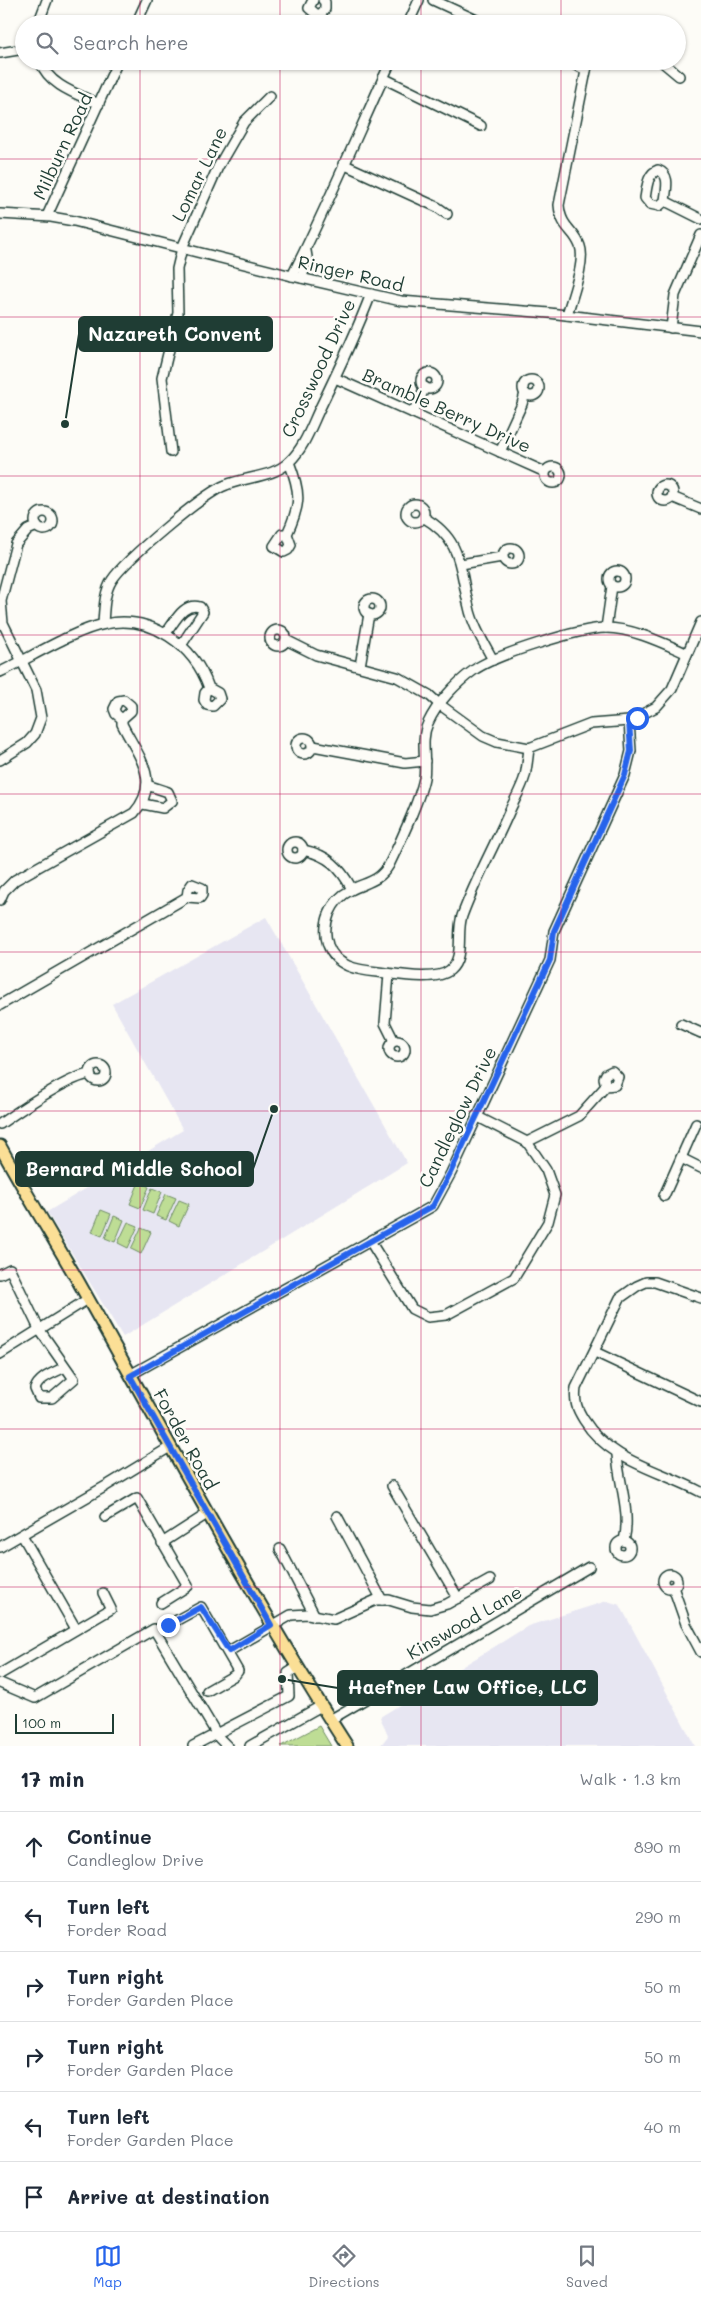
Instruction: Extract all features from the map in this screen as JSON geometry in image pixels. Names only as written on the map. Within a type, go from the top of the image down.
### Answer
[{"type":"main road","name":"Forder Road","points":[[0,1146],[271,1625],[296,1668],[347,1746]]},
{"type":"street","points":[[41,15],[47,0]]},
{"type":"street","points":[[140,15],[147,0]]},
{"type":"street","points":[[313,0],[308,8],[316,14],[321,14],[325,9],[325,2],[323,0]]},
{"type":"street","points":[[412,15],[419,0]]},
{"type":"street","points":[[432,0],[465,15]]},
{"type":"street","points":[[0,53],[15,50]]},
{"type":"street","points":[[44,70],[56,83],[99,104]]},
{"type":"street","name":"Milburn Road","points":[[47,216],[114,70]]},
{"type":"street","points":[[292,276],[301,255],[306,251],[343,164],[387,70]]},
{"type":"street","points":[[567,315],[582,252],[580,246],[564,224],[559,205],[586,70]]},
{"type":"street","points":[[672,70],[679,76]]},
{"type":"street","points":[[383,78],[481,126]]},
{"type":"street","name":"Lomar Lane","points":[[171,452],[162,378],[178,313],[177,269],[182,248],[218,167],[244,122],[270,96]]},
{"type":"street","points":[[343,164],[437,207],[447,214]]},
{"type":"street","points":[[665,200],[701,219]]},
{"type":"street","name":"Ringer Road","points":[[0,214],[47,216],[91,224],[292,276],[410,302],[567,315],[701,331]]},
{"type":"street","points":[[670,328],[675,295],[701,235]]},
{"type":"street","points":[[302,278],[308,258],[306,251]]},
{"type":"street","name":"Crosswood Drive","points":[[103,624],[106,597],[112,580],[131,560],[210,492],[227,484],[270,472],[289,462],[304,442],[335,378],[370,294]]},
{"type":"street","name":"Bramble Berry Drive","points":[[335,378],[545,472]]},
{"type":"street","points":[[413,412],[425,387]]},
{"type":"street","points":[[500,452],[522,404],[525,393]]},
{"type":"street","points":[[287,534],[295,516],[299,494],[289,462]]},
{"type":"street","points":[[672,497],[701,509]]},
{"type":"street","points":[[423,517],[435,524],[449,538],[461,564],[469,607],[475,626],[493,660]]},
{"type":"street","points":[[0,760],[27,742],[38,728],[41,718],[36,690],[3,623],[1,601],[16,544],[28,530],[37,526]]},
{"type":"street","points":[[461,564],[502,557]]},
{"type":"street","points":[[606,628],[612,586]]},
{"type":"street","points":[[166,634],[186,607],[193,605],[200,607],[203,612],[200,620],[182,644]]},
{"type":"street","points":[[360,666],[369,614]]},
{"type":"street","points":[[0,672],[77,634],[103,624],[129,622],[166,634],[182,644],[206,679],[209,688]]},
{"type":"street","points":[[286,640],[316,655],[360,666],[406,681],[429,695],[483,736],[497,742],[529,748],[590,724],[629,721],[646,714],[666,698],[672,689],[701,622]]},
{"type":"street","points":[[529,748],[524,779],[461,918],[456,963],[443,974],[435,976],[389,974],[358,970],[346,966],[333,954],[328,945],[325,925],[328,916],[334,904],[352,889],[372,883],[388,866],[421,789],[425,761],[424,736],[428,723],[439,704],[474,670],[493,660],[563,636],[606,628],[650,637],[686,653]]},
{"type":"street","points":[[0,900],[4,891],[15,880],[134,814],[143,804],[148,779],[145,768],[122,724],[122,719]]},
{"type":"street","name":"Candleglow Drive","points":[[130,1376],[433,1206],[550,960],[554,931],[625,775],[631,751],[629,721]]},
{"type":"street","points":[[313,746],[405,763],[425,761]]},
{"type":"street","points":[[143,804],[164,808],[172,801],[168,792],[148,785]]},
{"type":"street","points":[[303,850],[317,853],[331,860],[343,873],[352,889]]},
{"type":"street","points":[[0,1006],[187,897]]},
{"type":"street","points":[[389,974],[385,1024],[394,1041]]},
{"type":"street","points":[[681,1024],[701,1033]]},
{"type":"street","points":[[0,1124],[30,1104],[77,1078],[90,1074]]},
{"type":"street","points":[[527,1142],[579,1116],[606,1086]]},
{"type":"street","points":[[370,1242],[412,1309],[428,1317],[446,1315],[514,1278],[548,1222],[555,1195],[546,1170],[527,1142],[476,1116]]},
{"type":"street","points":[[664,1196],[696,1124]]},
{"type":"street","points":[[681,1158],[701,1168]]},
{"type":"street","points":[[0,1274],[10,1269],[39,1329],[65,1367]]},
{"type":"street","points":[[701,1298],[655,1282],[646,1282],[637,1286],[620,1298],[576,1388],[574,1397],[576,1407],[594,1436],[617,1455],[701,1492]]},
{"type":"street","points":[[0,1354],[88,1299]]},
{"type":"street","points":[[595,1352],[701,1402]]},
{"type":"street","points":[[0,1547],[100,1490],[170,1447]]},
{"type":"street","points":[[617,1455],[620,1484],[628,1518],[624,1541]]},
{"type":"street","points":[[392,1486],[458,1598]]},
{"type":"street","points":[[104,1517],[137,1498],[188,1586],[161,1603]]},
{"type":"street","points":[[162,1543],[207,1514]]},
{"type":"street","points":[[337,1516],[382,1600]]},
{"type":"street","points":[[22,1534],[76,1629]]},
{"type":"street","points":[[280,1549],[315,1616]]},
{"type":"street","name":"Kinswood Lane","points":[[330,1720],[589,1567]]},
{"type":"street","points":[[229,1651],[291,1615],[300,1613],[334,1618],[376,1600],[412,1608],[430,1609],[458,1598],[490,1580]]},
{"type":"street","points":[[673,1588],[686,1624],[701,1652]]},
{"type":"street","points":[[0,1674],[111,1609],[103,1593]]},
{"type":"street","points":[[168,1625],[201,1607],[229,1651],[238,1671],[235,1675],[207,1691]]},
{"type":"street","points":[[0,1682],[35,1698],[71,1675],[154,1629],[218,1739],[227,1746]]},
{"type":"street","points":[[193,1746],[218,1739],[289,1696],[288,1673],[296,1668]]},
{"type":"street","points":[[250,1746],[321,1706]]},
{"type":"shaded area","points":[[266,917],[407,1163],[123,1337],[47,1212],[183,1130],[112,1004]]},
{"type":"shaded area","points":[[607,1601],[620,1605],[695,1746],[380,1746],[388,1736],[380,1717],[528,1626]]},
{"type":"green space","points":[[139,1182],[149,1187],[140,1208],[130,1204]]},
{"type":"green space","points":[[152,1188],[162,1192],[153,1214],[143,1210]]},
{"type":"green space","points":[[166,1194],[176,1198],[166,1220],[156,1216]]},
{"type":"green space","points":[[179,1200],[189,1204],[179,1226],[169,1221]]},
{"type":"green space","points":[[101,1210],[111,1214],[102,1236],[92,1232]]},
{"type":"green space","points":[[114,1216],[124,1220],[115,1242],[105,1238]]},
{"type":"green space","points":[[128,1222],[138,1226],[128,1248],[118,1243]]},
{"type":"green space","points":[[141,1228],[151,1232],[141,1254],[131,1249]]},
{"type":"green space","points":[[319,1726],[331,1746],[281,1746]]},
{"type":"place","name":"Nazareth Convent","points":[[65,424]]},
{"type":"place","name":"Bernard Middle School","points":[[274,1109]]},
{"type":"place","name":"Haefner Law Office, LLC","points":[[282,1679]]},
{"type":"route","points":[[168,1625],[201,1607],[229,1651],[271,1625],[130,1376],[433,1206],[550,960],[554,931],[625,775],[631,751],[629,721],[637,718]]}]
